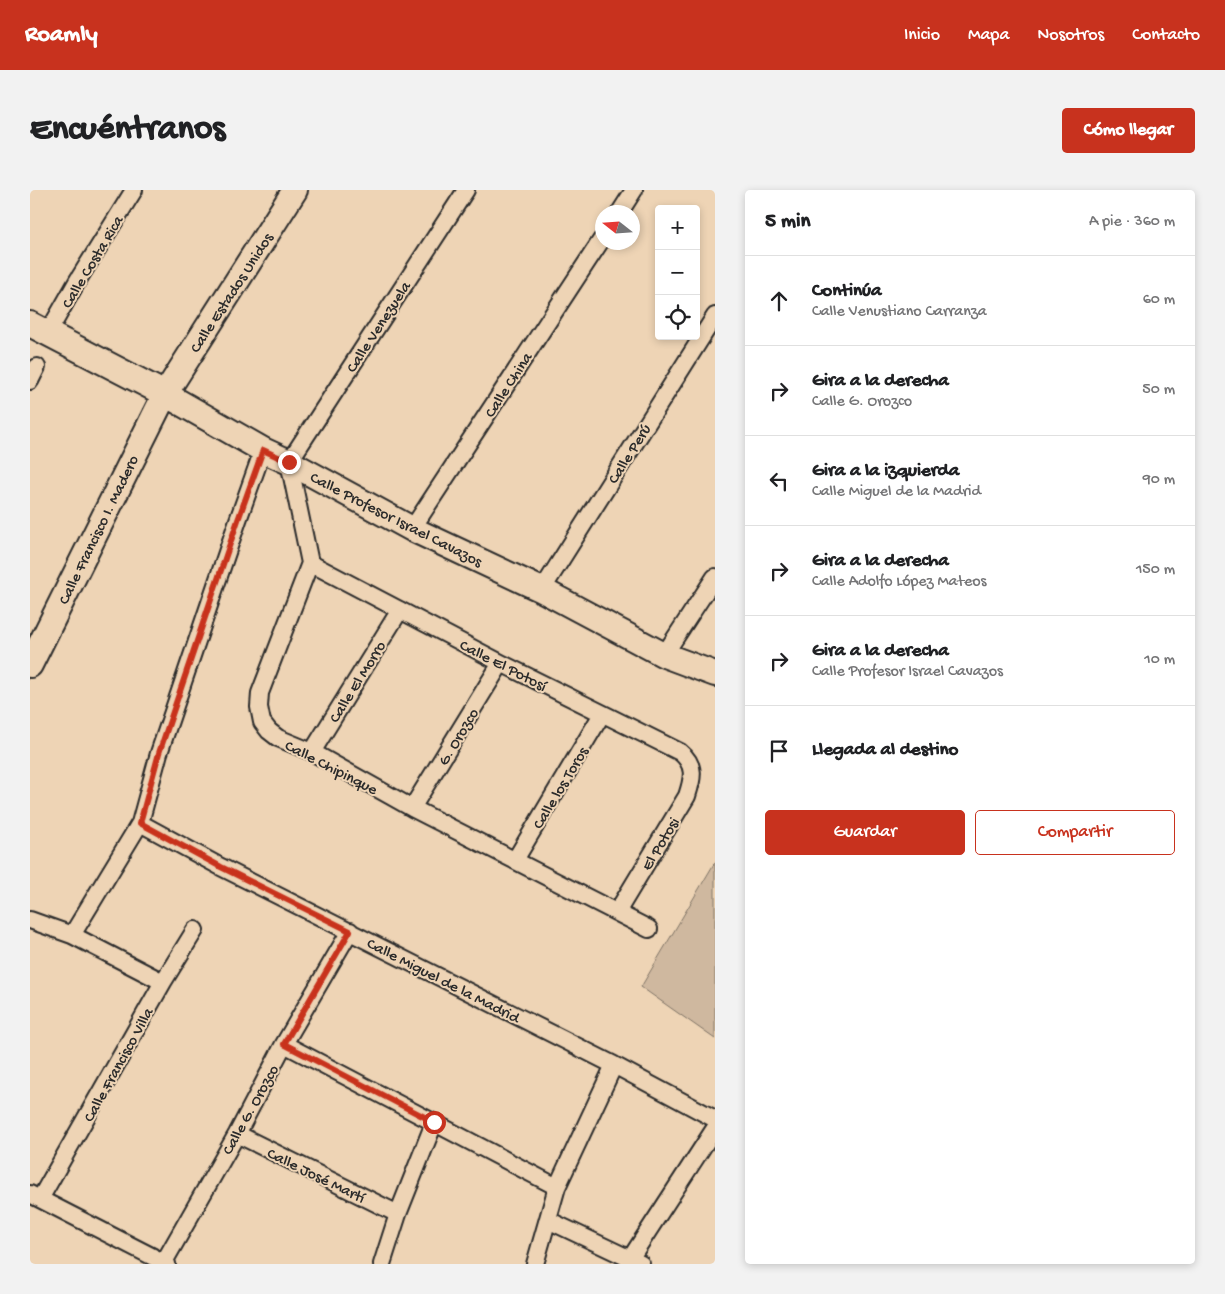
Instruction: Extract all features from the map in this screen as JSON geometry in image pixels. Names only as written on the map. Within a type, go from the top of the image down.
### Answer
[{"type":"street","name":"Calle Costa Rica","points":[[39,328],[78,280],[134,190]]},
{"type":"street","name":"Calle Estados Unidos","points":[[164,394],[295,190]]},
{"type":"street","name":"Calle Venezuela","points":[[289,462],[466,190]]},
{"type":"street","points":[[624,205],[634,190]]},
{"type":"street","name":"Calle China","points":[[412,528],[595,250]]},
{"type":"street","name":"Calle Perú","points":[[542,590],[715,316]]},
{"type":"street","name":"Calle Profesor Israel Cavazos","points":[[39,328],[164,394],[263,450],[412,528],[542,590],[664,654],[715,674]]},
{"type":"street","name":"Calle Francisco I. Madero","points":[[30,664],[164,394]]},
{"type":"street","points":[[72,935],[140,823],[159,753],[263,450]]},
{"type":"street","points":[[289,462],[310,563]]},
{"type":"street","name":"Calle El Potosí","points":[[310,563],[501,663],[680,752],[687,758],[692,770]]},
{"type":"street","name":"Calle Chipinque","points":[[310,563],[260,693],[259,707],[262,722],[269,731],[278,738],[312,752],[412,808],[649,929]]},
{"type":"street","points":[[664,654],[715,577]]},
{"type":"street","name":"Calle El Morro","points":[[312,752],[400,610]]},
{"type":"street","name":"G. Orozco","points":[[412,808],[501,663]]},
{"type":"street","name":"Calle los Toros","points":[[515,860],[602,714]]},
{"type":"street","name":"El Potosi","points":[[617,912],[688,796],[692,783],[692,770]]},
{"type":"street","name":"Calle Miguel de la Madrid","points":[[140,823],[221,867],[715,1118]]},
{"type":"street","points":[[30,920],[72,935],[163,982]]},
{"type":"street","name":"Calle Francisco Villa","points":[[35,1196],[195,930]]},
{"type":"street","name":"Calle G. Orozco","points":[[165,1263],[237,1134],[284,1044],[350,931]]},
{"type":"street","points":[[284,1044],[557,1187]]},
{"type":"street","points":[[535,1264],[557,1187],[614,1065]]},
{"type":"street","points":[[382,1264],[398,1214],[434,1122]]},
{"type":"street","points":[[548,1220],[635,1261],[685,1173],[715,1128]]},
{"type":"street","name":"Calle José Martí","points":[[237,1134],[398,1214]]},
{"type":"street","points":[[35,1196],[165,1263]]},
{"type":"shaded area","points":[[715,862],[715,1039],[641,987]]},
{"type":"route","points":[[289,462],[263,450],[159,753],[140,823],[221,867],[350,931],[284,1044],[434,1122]]}]
